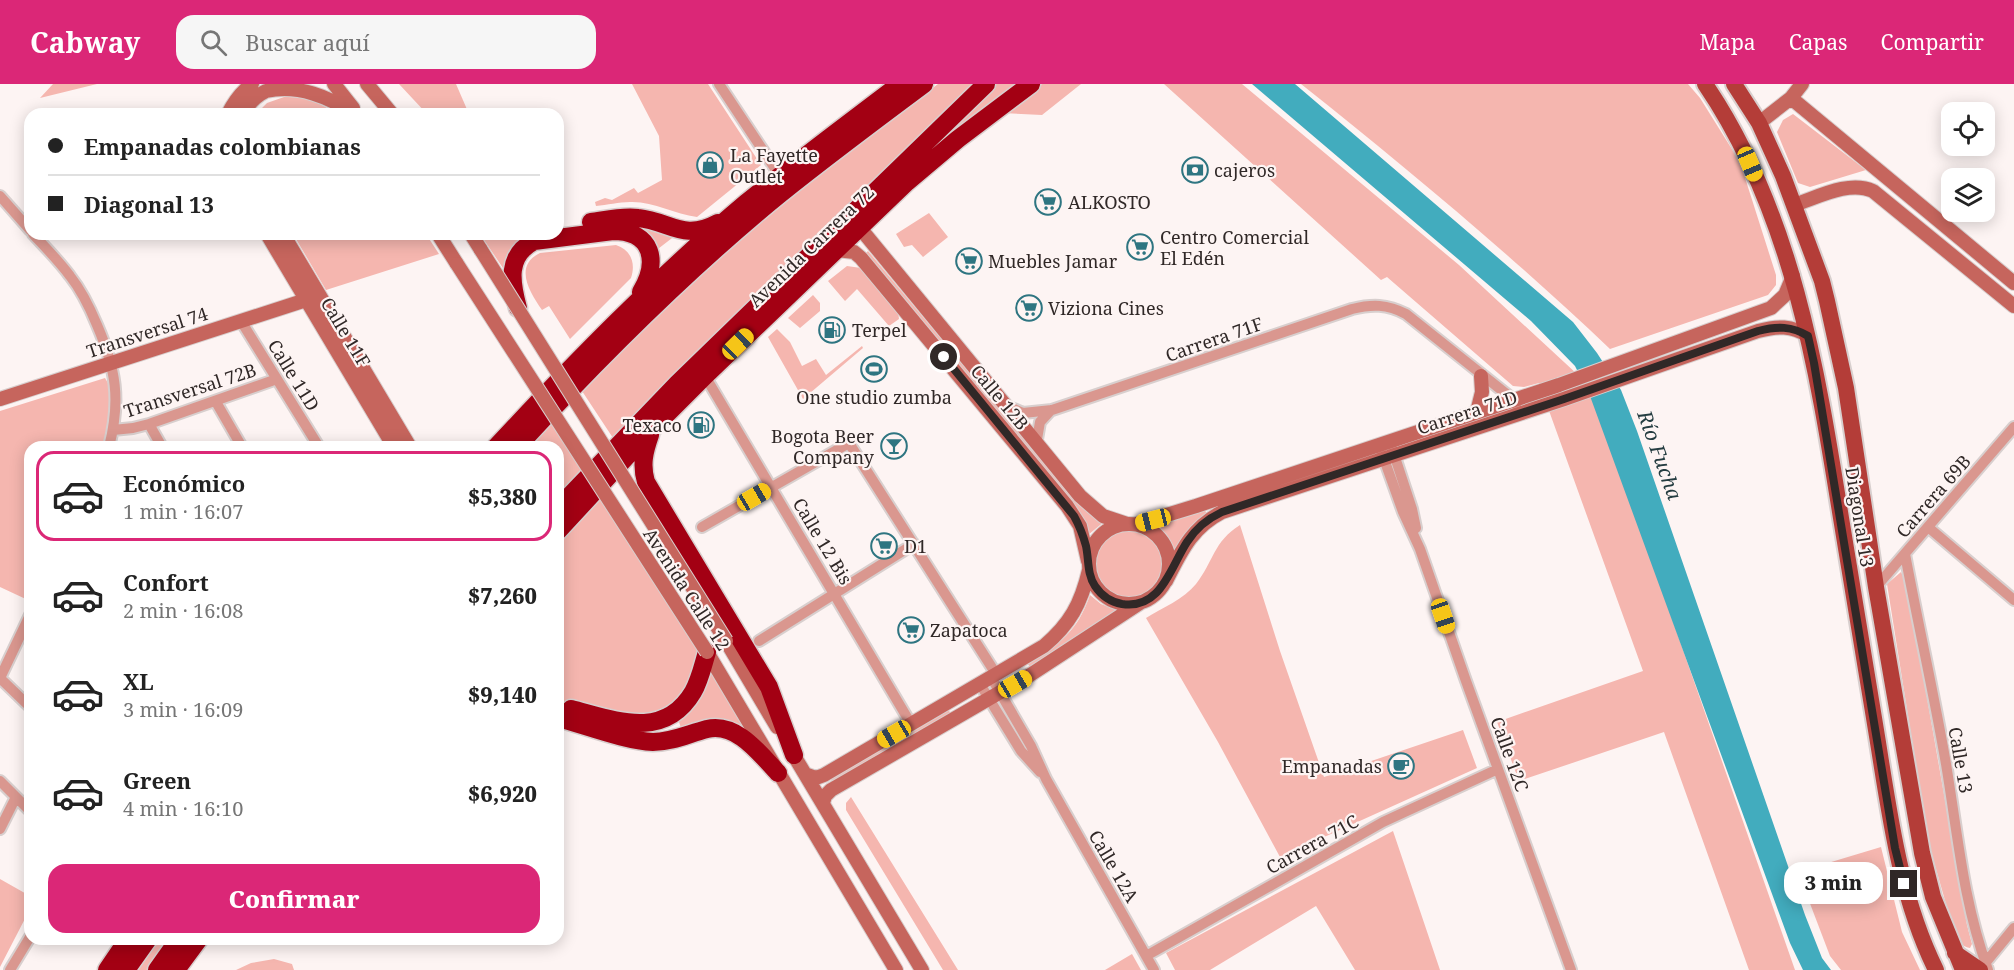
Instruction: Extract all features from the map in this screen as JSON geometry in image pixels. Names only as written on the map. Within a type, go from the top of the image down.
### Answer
[{"type":"highway","points":[[523,441],[584,376],[750,210],[780,176],[900,84]]},
{"type":"highway","points":[[502,441],[633,305],[711,234],[750,210],[858,135],[924,84]]},
{"type":"highway","name":"Avenida Carrera 72","points":[[564,502],[677,384],[986,84]]},
{"type":"highway","name":"Avenida Carrera 72","points":[[564,524],[653,428],[860,228],[935,157],[1024,87]]},
{"type":"highway","points":[[819,147],[858,135]]},
{"type":"highway","points":[[564,225],[636,217],[679,230],[693,231],[713,226],[750,210]]},
{"type":"highway","points":[[564,237],[626,231],[645,243],[650,253],[649,279],[633,305]]},
{"type":"highway","points":[[518,308],[513,291],[517,255],[525,246],[542,240]]},
{"type":"highway","points":[[584,376],[604,334]]},
{"type":"highway","points":[[653,428],[644,450],[642,465],[646,482],[769,687],[794,755]]},
{"type":"highway","points":[[564,707],[633,724],[662,719],[674,714],[694,691],[707,652]]},
{"type":"highway","points":[[564,720],[652,742],[668,741],[708,729],[722,729],[748,742],[778,773]]},
{"type":"highway","points":[[107,970],[121,945]]},
{"type":"highway","points":[[126,970],[144,945]]},
{"type":"highway","points":[[164,968],[176,945]]},
{"type":"highway","points":[[164,968],[192,945]]},
{"type":"main road","name":"Diagonal 13","points":[[1705,84],[1750,164],[1793,276],[1808,336],[1828,438],[1895,848],[1914,917],[1936,970]]},
{"type":"main road","name":"Diagonal 13","points":[[1734,84],[1759,123],[1794,205],[1822,281],[1842,362],[1876,587],[1922,853],[1933,897],[1962,970]]},
{"type":"main road","points":[[1954,953],[1983,968]]},
{"type":"street","points":[[232,108],[238,97],[252,84]]},
{"type":"street","points":[[334,84],[352,108]]},
{"type":"street","points":[[368,84],[387,108]]},
{"type":"street","points":[[719,84],[780,176]]},
{"type":"street","points":[[1759,123],[1791,98],[1802,84]]},
{"type":"street","points":[[247,108],[262,93],[287,85],[300,85],[314,89],[347,108]]},
{"type":"street","points":[[1791,98],[2014,283]]},
{"type":"street","points":[[1794,205],[1844,188],[1857,186],[1867,188],[2014,306]]},
{"type":"street","points":[[0,196],[24,223]]},
{"type":"street","name":"Calle 12B","points":[[860,228],[1080,496],[1103,516],[1132,524]]},
{"type":"street","points":[[38,240],[71,277],[86,300],[112,363],[116,390],[115,417],[110,441]]},
{"type":"street","name":"Calle 11F","points":[[271,240],[388,441]]},
{"type":"street","name":"Calle 11F","points":[[287,240],[406,441]]},
{"type":"street","name":"Avenida Calle 12","points":[[442,240],[707,652],[896,970]]},
{"type":"street","name":"Avenida Calle 12","points":[[475,240],[726,641],[922,970]]},
{"type":"street","name":"Calle 12B","points":[[837,250],[854,252],[861,258],[1067,506],[1080,526],[1088,566]]},
{"type":"street","name":"Carrera 71D","points":[[1166,581],[1187,541],[1199,526],[1222,512],[1387,450],[1477,412],[1771,308],[1785,295],[1793,276]]},
{"type":"street","name":"Transversal 74","points":[[0,399],[306,300]]},
{"type":"street","name":"Carrera 71F","points":[[1004,405],[1023,413],[1052,410],[1364,306],[1387,306],[1406,314],[1481,376]]},
{"type":"street","name":"Calle 11D","points":[[241,321],[315,441]]},
{"type":"street","name":"Carrera 71D","points":[[1132,524],[1519,414],[1771,327],[1791,328],[1808,336]]},
{"type":"street","name":"Calle 12 Bis","points":[[705,376],[911,724]]},
{"type":"street","points":[[1481,376],[1514,400],[1519,414]]},
{"type":"street","points":[[1477,412],[1482,392],[1481,376]]},
{"type":"street","name":"Transversal 72B","points":[[113,430],[149,424],[277,379]]},
{"type":"street","points":[[216,402],[239,441]]},
{"type":"street","points":[[1036,445],[1040,422],[1052,410]]},
{"type":"street","points":[[149,424],[159,441]]},
{"type":"street","name":"Carrera 69B","points":[[1876,587],[2014,426]]},
{"type":"street","name":"Calle 12A","points":[[771,487],[849,443],[914,544],[989,679],[994,696],[1021,751],[1046,779],[1154,970]]},
{"type":"street","name":"Calle 12C","points":[[1387,450],[1403,512],[1420,549],[1571,970]]},
{"type":"street","points":[[702,527],[771,487]]},
{"type":"street","points":[[805,774],[816,778],[824,775],[1044,646],[1062,629],[1076,609],[1090,552],[1100,536],[1117,525],[1132,524],[1156,534],[1165,546],[1170,567],[1166,581],[1153,597],[994,696],[831,790],[825,796],[823,803]]},
{"type":"street","points":[[1928,526],[2014,600]]},
{"type":"street","points":[[759,641],[914,544]]},
{"type":"street","name":"Calle 13","points":[[1905,554],[1946,764],[1964,886],[1983,968]]},
{"type":"street","points":[[1088,566],[1094,584],[1104,596],[1118,603],[1140,603]]},
{"type":"street","points":[[24,628],[0,678],[24,701]]},
{"type":"street","name":"Carrera 71C","points":[[1146,956],[1383,822],[1498,769]]},
{"type":"street","points":[[0,781],[24,805]]},
{"type":"street","points":[[0,829],[16,797]]},
{"type":"street","points":[[1983,968],[2014,928]]},
{"type":"street","points":[[10,970],[25,945]]},
{"type":"shaded area","points":[[53,84],[97,84],[40,98]]},
{"type":"shaded area","points":[[399,84],[456,84],[466,108],[421,108]]},
{"type":"shaded area","points":[[632,84],[708,84],[761,165],[697,217],[639,202],[596,206],[595,202],[605,198],[612,200],[634,188],[638,193],[662,180],[659,136]]},
{"type":"shaded area","points":[[938,84],[979,84],[613,438],[582,391],[660,311],[704,271],[836,162]]},
{"type":"shaded area","points":[[995,84],[1018,84],[902,172]]},
{"type":"shaded area","points":[[1042,84],[1081,84],[1042,115],[1001,113]]},
{"type":"shaded area","points":[[1164,84],[1242,84],[1459,265],[1591,387],[1795,970],[1749,970],[1664,732],[1519,781],[1497,722],[1643,671],[1539,383],[1524,387],[1513,386],[1387,277],[1381,280]]},
{"type":"shaded area","points":[[1301,84],[1688,84],[1700,98],[1740,162],[1776,275],[1776,285],[1768,295],[1610,349],[1458,213]]},
{"type":"shaded area","points":[[284,97],[298,98],[327,108],[262,108],[267,103]]},
{"type":"shaded area","points":[[1793,114],[1866,170],[1810,187],[1798,183],[1777,132],[1783,120]]},
{"type":"shaded area","points":[[929,213],[948,237],[923,257],[912,245],[904,247],[896,234]]},
{"type":"shaded area","points":[[624,222],[676,235],[654,252],[644,238],[564,238],[564,230]]},
{"type":"shaded area","points":[[297,240],[430,240],[439,254],[326,290]]},
{"type":"shaded area","points":[[484,240],[532,240],[507,274]]},
{"type":"shaded area","points":[[616,245],[625,250],[631,258],[633,267],[631,278],[570,339],[549,306],[542,310],[533,296],[526,280],[527,265],[540,253]]},
{"type":"shaded area","points":[[868,251],[1070,493],[1105,521],[1088,535],[1080,513],[1067,496],[865,254]]},
{"type":"shaded area","points":[[847,266],[861,268],[898,311],[899,319],[889,326],[857,289],[845,301],[828,281]]},
{"type":"shaded area","points":[[813,295],[820,303],[820,311],[800,328],[788,318]]},
{"type":"shaded area","points":[[777,329],[790,342],[802,366],[816,359],[826,375],[862,346],[863,348],[803,399],[768,337]]},
{"type":"shaded area","points":[[105,378],[112,390],[105,441],[24,441],[24,598],[0,587],[0,411]]},
{"type":"shaded area","points":[[550,421],[563,441],[532,441]]},
{"type":"shaded area","points":[[564,442],[584,472],[564,494]]},
{"type":"shaded area","points":[[599,496],[702,656],[691,689],[661,716],[617,717],[564,704],[564,534]]},
{"type":"shaded area","points":[[1205,510],[1207,515],[1173,552],[1166,537],[1156,525]]},
{"type":"shaded area","points":[[1240,525],[1280,651],[1324,777],[1463,730],[1477,768],[1280,857],[1218,742],[1146,618],[1179,599],[1191,589],[1202,576],[1224,538]]},
{"type":"shaded area","points":[[1135,529],[1148,535],[1157,544],[1161,550],[1163,564],[1161,578],[1153,589],[1142,597],[1121,599],[1103,589],[1095,578],[1093,557],[1103,539],[1114,531]]},
{"type":"shaded area","points":[[1901,572],[1907,584],[1972,944],[1970,948],[1962,944],[1954,932],[1928,841],[1887,584]]},
{"type":"shaded area","points":[[1090,595],[1101,604],[1119,611],[1030,667],[1027,663],[1058,643],[1073,628]]},
{"type":"shaded area","points":[[707,664],[755,745],[750,740],[683,734],[677,716]]},
{"type":"shaded area","points":[[948,709],[951,714],[833,783],[830,778]]},
{"type":"shaded area","points":[[851,797],[958,970],[943,970],[846,810],[846,803]]},
{"type":"shaded area","points":[[1393,831],[1440,970],[1355,970],[1316,906],[1210,970],[1175,970],[1166,953]]},
{"type":"shaded area","points":[[1881,847],[1902,932],[1920,970],[1841,970],[1830,956],[1798,872]]},
{"type":"shaded area","points":[[0,879],[24,893],[24,921],[0,967]]},
{"type":"shaded area","points":[[149,945],[170,945],[151,970],[132,970]]},
{"type":"shaded area","points":[[1132,954],[1141,970],[1105,970]]},
{"type":"shaded area","points":[[274,959],[292,964],[294,970],[236,970],[251,963]]},
{"type":"water","points":[[1252,84],[1295,84],[1573,322],[1597,353],[1621,390],[1637,431],[1805,915],[1822,958],[1831,970],[1803,970],[1790,943],[1590,396],[1575,366],[1531,321]]},
{"type":"place","name":"La Fayette Outlet","points":[[710,165]]},
{"type":"place","name":"cajeros","points":[[1195,170]]},
{"type":"place","name":"ALKOSTO","points":[[1048,202]]},
{"type":"place","name":"Centro Comercial El Edén","points":[[1140,247]]},
{"type":"place","name":"Muebles Jamar","points":[[969,261]]},
{"type":"place","name":"Viziona Cines","points":[[1029,308]]},
{"type":"place","name":"Terpel","points":[[832,330]]},
{"type":"place","name":"One studio zumba","points":[[874,369]]},
{"type":"place","name":"Texaco","points":[[701,425]]},
{"type":"place","name":"Bogota Beer Company","points":[[894,446]]},
{"type":"place","name":"D1","points":[[884,546]]},
{"type":"place","name":"Zapatoca","points":[[911,630]]},
{"type":"place","name":"Empanadas","points":[[1401,766]]},
{"type":"route","points":[[944,357],[1074,516],[1080,526],[1086,547],[1090,577],[1098,591],[1118,603],[1133,604],[1148,600],[1158,592],[1187,541],[1199,526],[1222,512],[1564,399],[1758,331],[1781,326],[1801,332],[1808,336],[1828,438],[1895,848],[1904,884]]},
{"type":"water label","name":"Río Fucha","points":[[1660,455]]}]
